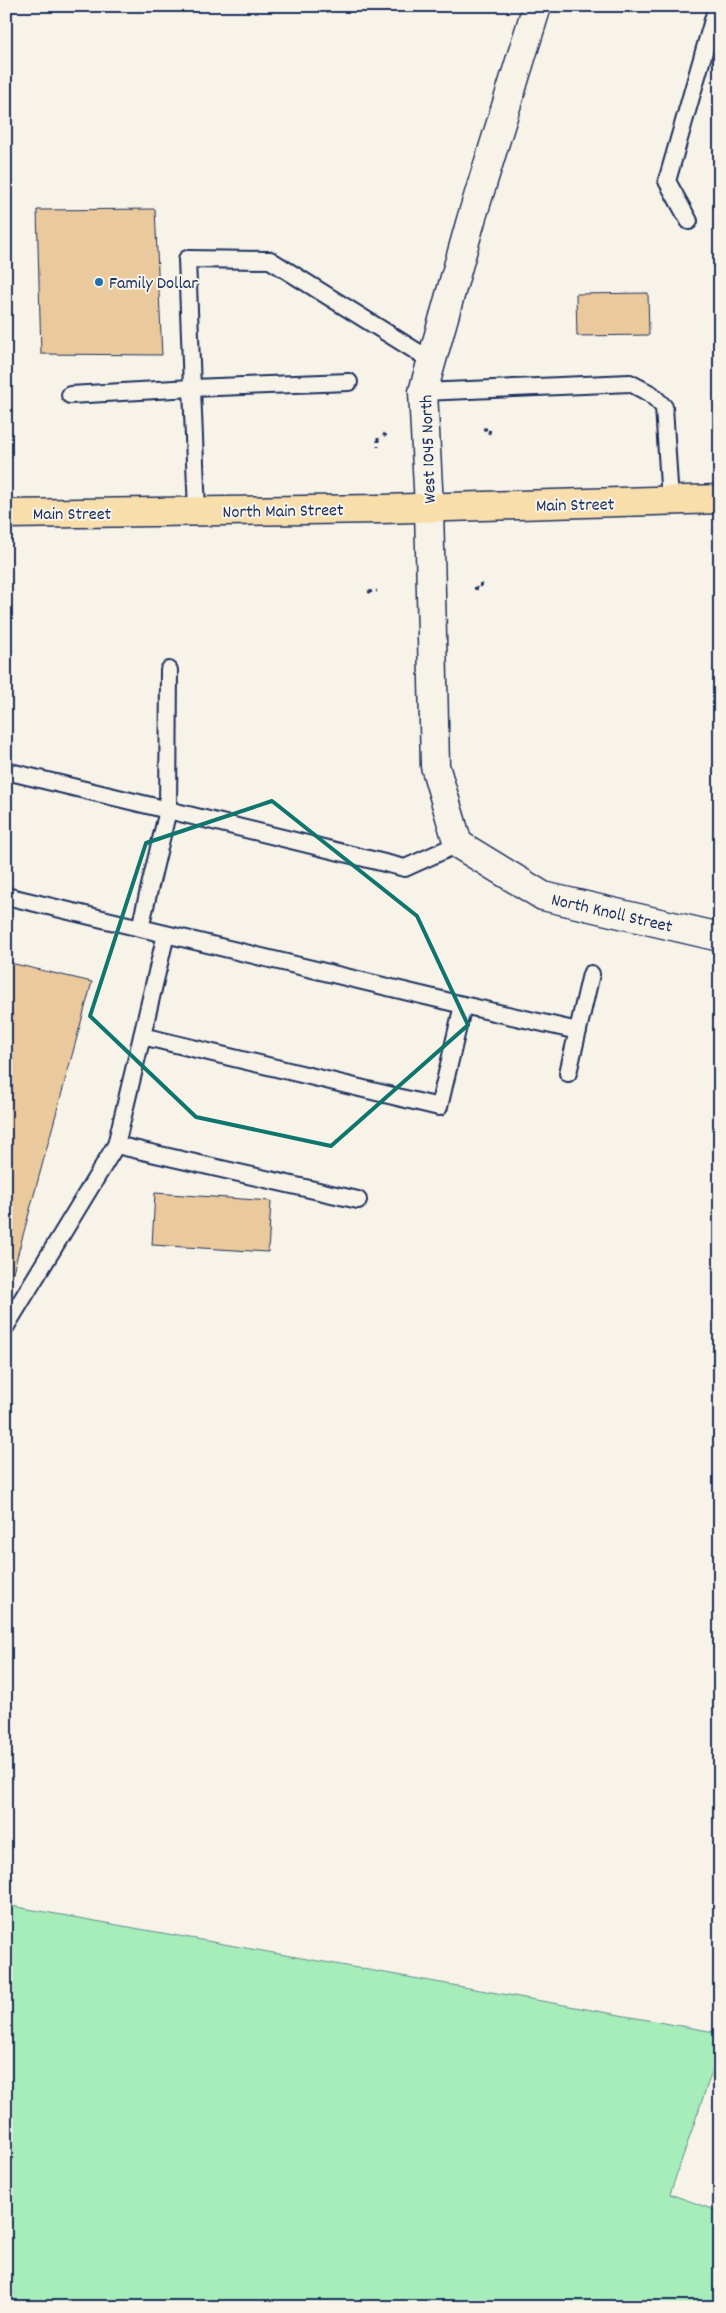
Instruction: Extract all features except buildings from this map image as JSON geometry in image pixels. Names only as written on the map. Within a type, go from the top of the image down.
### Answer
[{"type":"main road","name":"Main Street","points":[[429,507],[720,500]]},
{"type":"main road","name":"North Main Street","points":[[137,513],[429,507]]},
{"type":"main road","name":"Main Street","points":[[6,514],[137,513]]},
{"type":"street","name":"West 1045 North","points":[[458,844],[435,766],[429,507],[423,392],[471,220],[537,6]]},
{"type":"street","name":"North Knoll Street","points":[[458,844],[543,896],[720,937]]},
{"type":"lane","points":[[689,220],[667,181],[717,6]]},
{"type":"lane","points":[[197,512],[187,258],[270,260],[432,361]]},
{"type":"lane","points":[[70,395],[349,382]]},
{"type":"lane","points":[[423,392],[630,382],[651,394],[664,407],[670,501]]},
{"type":"lane","points":[[140,928],[168,810],[169,670]]},
{"type":"lane","points":[[6,771],[405,868],[458,844]]},
{"type":"lane","points":[[6,896],[578,1031]]},
{"type":"lane","points":[[6,1326],[116,1145],[166,934]]},
{"type":"lane","points":[[568,1074],[592,974]]},
{"type":"lane","points":[[142,1036],[439,1106],[463,1005]]},
{"type":"lane","points":[[116,1145],[358,1200]]},
{"type":"path","points":[[483,429],[490,430],[488,436]]},
{"type":"path","points":[[383,434],[388,437]]},
{"type":"path","points":[[378,438],[378,446]]},
{"type":"path","points":[[474,588],[480,589],[480,581]]},
{"type":"path","points":[[372,587],[368,592],[377,591]]},
{"type":"highlighted area","points":[[272,801],[417,916],[468,1025],[331,1146],[196,1117],[90,1016],[146,843]]},
{"type":"green space","points":[[6,1905],[720,2033],[720,2048],[670,2194],[720,2212],[720,2307],[6,2307]]},
{"type":"place","name":"Family Dollar","points":[[99,282]]}]
